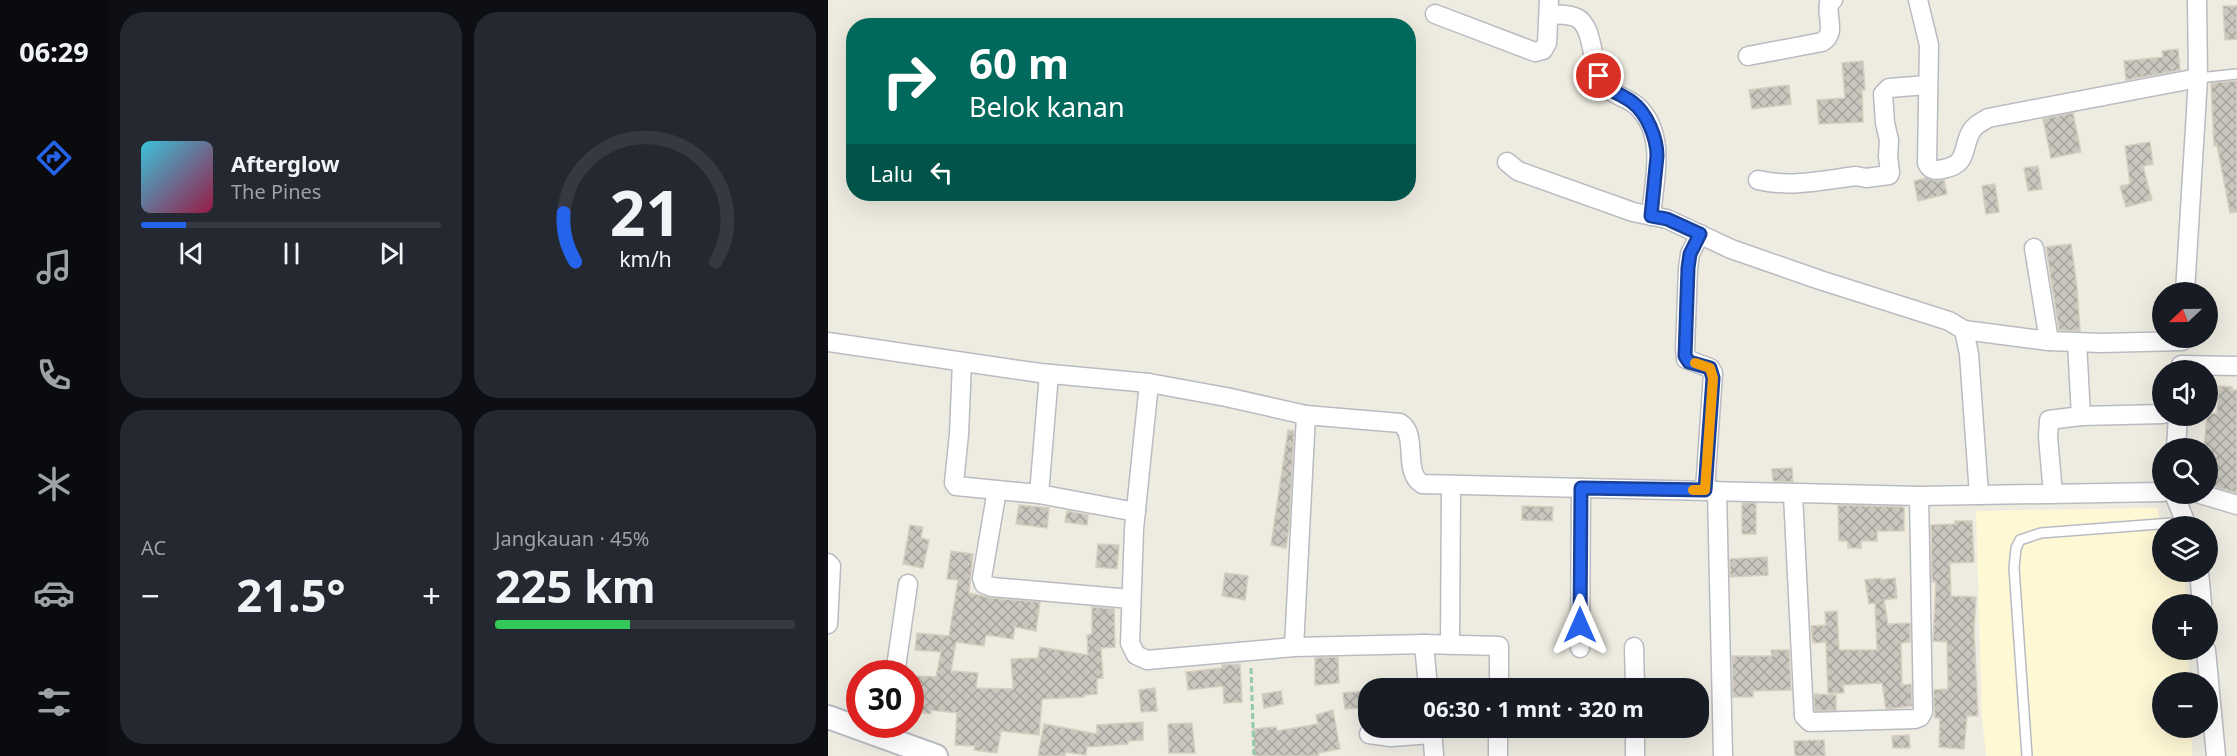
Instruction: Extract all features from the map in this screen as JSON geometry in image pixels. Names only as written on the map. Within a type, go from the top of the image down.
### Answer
[{"type":"street","points":[[1748,56],[1822,42],[1829,38],[1831,32],[1828,9],[1829,3],[1833,0]]},
{"type":"street","points":[[1918,0],[1929,45],[1927,163],[1935,170],[1950,167],[1960,161],[1965,153],[1972,129],[1988,118],[2198,78]]},
{"type":"street","points":[[2186,282],[2198,78],[2197,0]]},
{"type":"street","points":[[1435,14],[1535,51],[1543,50],[1547,43],[1549,7],[1576,17],[1586,28],[1594,62],[1603,85],[1632,101],[1644,115],[1657,148],[1651,216]]},
{"type":"street","points":[[1758,180],[1772,184],[1790,184],[1856,176],[1866,178],[1889,175],[1889,140],[1883,94],[1889,88],[1927,85]]},
{"type":"street","points":[[1508,162],[1518,171],[1633,212],[1667,219],[1731,249],[1949,321],[1964,330],[2077,342],[2152,340]]},
{"type":"street","points":[[1700,234],[1690,254],[1688,268],[1685,349],[1686,359],[1689,362],[1710,368],[1713,373],[1711,491],[1723,756]]},
{"type":"street","points":[[2034,248],[2049,340]]},
{"type":"street","points":[[1964,330],[1970,354],[1979,495]]},
{"type":"street","points":[[828,342],[1049,374],[1149,383],[1306,415],[1400,423],[1407,429],[1416,480],[1422,484],[1919,496],[2152,492]]},
{"type":"street","points":[[2077,342],[2081,416]]},
{"type":"street","points":[[962,362],[954,483],[956,486],[1039,494],[1136,512]]},
{"type":"street","points":[[2218,367],[2237,366]]},
{"type":"street","points":[[1039,494],[1049,374]]},
{"type":"street","points":[[1149,383],[1136,512],[1131,599],[1130,643],[1140,659],[1294,647],[1424,644],[1499,646],[1498,678]]},
{"type":"street","points":[[2053,494],[2048,437],[2049,420],[2081,416],[2152,414]]},
{"type":"street","points":[[1294,647],[1306,415]]},
{"type":"street","points":[[1450,645],[1451,484]]},
{"type":"street","points":[[1580,648],[1581,488]]},
{"type":"street","points":[[997,490],[982,578],[984,584],[992,587],[1131,599]]},
{"type":"street","points":[[1793,494],[1804,716],[1810,722],[1915,718],[1920,717],[1923,712],[1919,496]]},
{"type":"street","points":[[2218,499],[2237,505]]},
{"type":"street","points":[[828,563],[831,566],[831,575],[828,624]]},
{"type":"street","points":[[897,660],[908,584]]},
{"type":"street","points":[[1424,644],[1427,678]]},
{"type":"street","points":[[1634,647],[1635,678]]},
{"type":"street","points":[[2207,660],[2217,756]]},
{"type":"street","points":[[828,717],[846,721]]},
{"type":"street","points":[[901,738],[936,756]]},
{"type":"street","points":[[1433,738],[1434,756]]},
{"type":"street","points":[[1498,738],[1498,756]]},
{"type":"street","points":[[1635,738],[1635,756]]},
{"type":"lane","points":[[2198,78],[2237,74]]},
{"type":"lane","points":[[2027,756],[2014,568],[2016,548],[2020,540],[2041,533],[2152,526]]},
{"type":"path","points":[[1250,651],[1254,756]]},
{"type":"shaded area","points":[[2157,508],[2159,516],[2152,516],[2152,582],[2185,582],[2186,594],[2152,594],[2152,660],[2188,660],[2189,672],[2152,672],[2152,738],[2191,738],[2192,756],[1986,756],[1982,716],[1976,511]]},
{"type":"building","points":[[2223,6],[2237,6],[2237,39],[2225,40]]},
{"type":"building","points":[[2178,49],[2180,70],[2126,80],[2124,61],[2163,57],[2162,51]]},
{"type":"building","points":[[1863,61],[1865,90],[1862,90],[1863,122],[1819,124],[1817,100],[1845,98],[1842,63]]},
{"type":"building","points":[[2237,81],[2237,212],[2230,213],[2217,145],[2214,146],[2211,83]]},
{"type":"building","points":[[1789,85],[1791,104],[1752,109],[1749,90]]},
{"type":"building","points":[[2073,113],[2081,152],[2051,158],[2043,119]]},
{"type":"building","points":[[2150,142],[2153,164],[2143,166],[2152,200],[2126,207],[2120,186],[2130,184],[2125,146]]},
{"type":"building","points":[[2038,166],[2042,189],[2028,191],[2024,168]]},
{"type":"building","points":[[1926,178],[1935,181],[1944,180],[1947,194],[1918,201],[1914,181]]},
{"type":"building","points":[[1995,184],[1999,212],[1986,214],[1982,186]]},
{"type":"building","points":[[2071,244],[2080,331],[2059,330],[2046,247]]},
{"type":"building","points":[[2219,386],[2232,387],[2232,390],[2237,390],[2237,493],[2218,488],[2218,438],[2205,438],[2206,426],[2218,426]]},
{"type":"building","points":[[1288,430],[1294,431],[1286,548],[1271,545]]},
{"type":"building","points":[[1792,468],[1793,482],[1773,481],[1772,469]]},
{"type":"building","points":[[1742,503],[1756,503],[1756,534],[1742,534]]},
{"type":"building","points":[[1019,505],[1049,508],[1047,528],[1016,524]]},
{"type":"building","points":[[1838,505],[1904,507],[1904,531],[1877,531],[1877,541],[1861,541],[1861,548],[1848,548],[1848,541],[1839,541]]},
{"type":"building","points":[[1522,506],[1553,507],[1552,521],[1522,520]]},
{"type":"building","points":[[1067,511],[1088,515],[1087,525],[1065,522]]},
{"type":"building","points":[[1955,521],[1972,521],[1974,562],[1950,563],[1951,596],[1976,597],[1974,630],[1978,716],[1967,716],[1964,749],[1939,747],[1940,718],[1935,718],[1934,703],[1934,690],[1948,689],[1947,642],[1933,641],[1936,582],[1932,582],[1931,525],[1955,524]]},
{"type":"building","points":[[910,525],[923,527],[921,538],[929,540],[923,568],[903,564]]},
{"type":"building","points":[[1098,544],[1119,545],[1117,569],[1096,567]]},
{"type":"building","points":[[951,551],[973,554],[969,593],[991,598],[1040,602],[1036,631],[1015,627],[1013,639],[986,635],[984,646],[956,642],[951,671],[978,673],[976,688],[1013,689],[1011,659],[1038,658],[1040,647],[1088,655],[1087,635],[1092,634],[1092,607],[1114,609],[1115,647],[1101,648],[1103,678],[1097,679],[1097,694],[1084,695],[1084,697],[1042,699],[1039,735],[1001,731],[997,753],[974,750],[975,746],[955,745],[957,713],[931,710],[931,714],[924,713],[924,676],[936,677],[941,652],[915,650],[917,633],[949,636],[958,580],[947,579]]},
{"type":"building","points":[[1767,557],[1768,575],[1730,577],[1730,559]]},
{"type":"building","points":[[1225,573],[1248,576],[1245,600],[1222,596]]},
{"type":"building","points":[[1881,578],[1881,580],[1895,578],[1897,598],[1884,600],[1888,624],[1910,623],[1910,642],[1901,643],[1902,685],[1911,684],[1912,706],[1886,709],[1882,683],[1843,685],[1844,693],[1828,693],[1826,642],[1813,643],[1811,626],[1826,625],[1825,612],[1837,611],[1839,650],[1877,650],[1875,603],[1869,604],[1865,580]]},
{"type":"building","points":[[1771,650],[1789,650],[1791,690],[1753,691],[1753,697],[1733,697],[1732,656],[1772,656]]},
{"type":"building","points":[[1338,657],[1339,683],[1315,685],[1315,658]]},
{"type":"building","points":[[1240,664],[1242,702],[1224,703],[1223,686],[1188,690],[1186,672]]},
{"type":"building","points":[[1155,688],[1157,711],[1141,712],[1139,690]]},
{"type":"building","points":[[1281,691],[1283,704],[1264,708],[1262,694]]},
{"type":"building","points":[[1358,692],[1358,708],[1345,709],[1343,693]]},
{"type":"building","points":[[1814,694],[1836,695],[1836,710],[1815,711]]},
{"type":"building","points":[[1333,710],[1340,749],[1318,753],[1319,756],[1255,756],[1253,729],[1276,727],[1277,731],[1318,724],[1316,715]]},
{"type":"building","points":[[1143,722],[1143,740],[1128,741],[1128,744],[1087,747],[1086,755],[1065,752],[1065,756],[1038,756],[1044,724],[1097,734],[1097,725]]},
{"type":"building","points":[[1192,723],[1195,753],[1169,753],[1168,724]]},
{"type":"building","points":[[1909,735],[1910,748],[1893,748],[1892,736]]},
{"type":"building","points":[[1824,740],[1825,756],[1795,756],[1794,741]]},
{"type":"slow traffic","points":[[1693,490],[1705,490],[1713,378],[1710,368],[1695,363]]},
{"type":"route","points":[[1580,625],[1581,488],[1705,490],[1713,378],[1710,368],[1689,362],[1685,356],[1688,268],[1690,254],[1700,234],[1667,219],[1651,216],[1657,156],[1653,135],[1639,108],[1632,101],[1608,89],[1603,85],[1599,76]]}]
